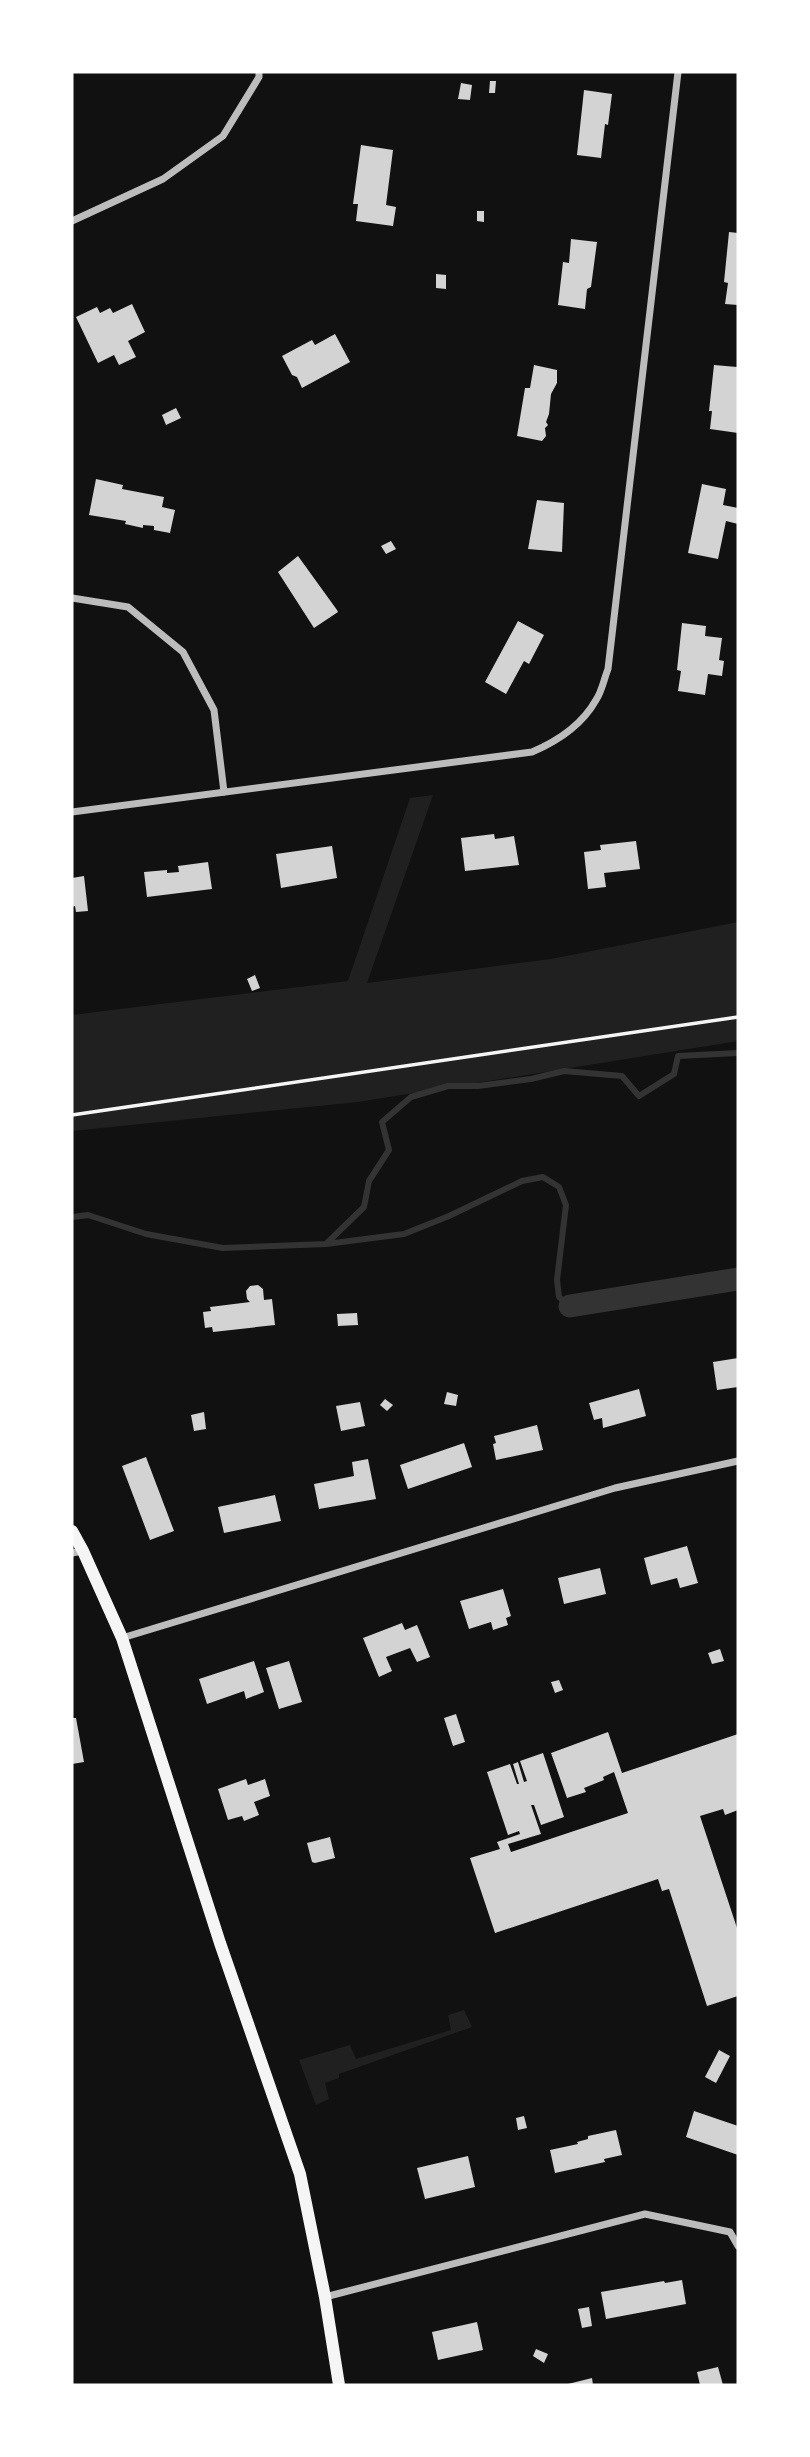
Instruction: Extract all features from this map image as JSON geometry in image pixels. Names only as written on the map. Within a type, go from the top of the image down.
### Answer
[{"type":"main road","points":[[72,1531],[78,1552],[122,1638],[220,1943],[300,2174],[325,2297],[339,2385]]},
{"type":"street","points":[[72,221],[163,179],[223,136],[259,72]]},
{"type":"street","points":[[72,812],[532,752],[568,733],[597,699],[608,669],[678,72]]},
{"type":"street","points":[[72,597],[128,607],[183,652],[214,710],[224,792]]},
{"type":"street","points":[[122,1638],[615,1488],[738,1461]]},
{"type":"street","points":[[325,2297],[645,2214],[730,2232],[738,2246]]},
{"type":"path","points":[[72,1115],[738,1017]]},
{"type":"shaded area","points":[[433,795],[367,983],[551,959],[738,922],[738,1041],[358,1102],[72,1131],[72,1015],[348,981],[410,798]]},
{"type":"shaded area","points":[[464,2010],[472,2027],[339,2074],[339,2078],[325,2083],[329,2099],[316,2105],[299,2060],[350,2045],[356,2059],[451,2030],[448,2015]]},
{"type":"building","points":[[490,81],[496,81],[495,93],[489,93]]},
{"type":"building","points":[[461,83],[472,85],[470,100],[458,99]]},
{"type":"building","points":[[584,90],[612,94],[601,158],[577,155]]},
{"type":"building","points":[[361,145],[393,150],[386,205],[396,207],[393,226],[356,221],[358,204],[353,204]]},
{"type":"building","points":[[477,211],[484,211],[484,222],[477,221]]},
{"type":"building","points":[[729,232],[738,233],[738,305],[725,304],[728,283],[724,282]]},
{"type":"building","points":[[571,239],[597,242],[585,309],[558,305],[563,262],[569,263]]},
{"type":"building","points":[[436,274],[446,275],[446,289],[436,288]]},
{"type":"building","points":[[132,304],[145,332],[128,341],[136,357],[119,365],[114,355],[98,363],[76,317],[97,307],[100,313],[110,308],[113,313]]},
{"type":"building","points":[[335,334],[350,362],[302,388],[282,356],[312,340],[315,345]]},
{"type":"building","points":[[534,365],[557,370],[557,383],[551,394],[546,422],[548,425],[545,428],[546,436],[542,441],[517,436],[525,388],[530,388]]},
{"type":"building","points":[[714,365],[737,367],[738,433],[710,429],[712,411],[709,411]]},
{"type":"building","points":[[176,408],[181,418],[166,425],[162,415]]},
{"type":"building","points":[[96,479],[123,485],[122,489],[164,497],[162,507],[175,510],[170,533],[154,530],[154,526],[143,525],[143,528],[125,524],[126,521],[89,515]]},
{"type":"building","points":[[702,484],[726,489],[723,505],[738,508],[738,524],[726,521],[718,559],[688,553]]},
{"type":"building","points":[[537,500],[564,503],[562,552],[528,549]]},
{"type":"building","points":[[391,541],[396,549],[386,554],[381,546]]},
{"type":"building","points":[[298,556],[338,612],[314,628],[278,572]]},
{"type":"building","points":[[518,621],[544,635],[529,664],[524,661],[506,694],[485,682]]},
{"type":"building","points":[[682,623],[706,626],[705,636],[722,638],[719,660],[724,661],[722,676],[708,674],[705,695],[678,691],[681,671],[677,670]]},
{"type":"building","points":[[494,834],[495,839],[514,836],[519,865],[465,871],[461,838]]},
{"type":"building","points":[[636,841],[640,869],[604,873],[606,887],[588,889],[584,852],[601,850],[600,845]]},
{"type":"building","points":[[332,846],[337,878],[281,888],[276,854]]},
{"type":"building","points":[[208,862],[212,889],[147,897],[144,872],[179,872],[178,866]]},
{"type":"building","points":[[84,876],[88,911],[76,912],[75,906],[72,907],[72,878]]},
{"type":"building","points":[[255,975],[260,988],[252,991],[247,979]]},
{"type":"building","points":[[258,1285],[263,1289],[264,1300],[272,1299],[275,1325],[213,1332],[212,1327],[205,1328],[203,1312],[211,1311],[210,1307],[250,1302],[246,1291],[250,1286]]},
{"type":"building","points":[[357,1313],[358,1325],[338,1326],[337,1314]]},
{"type":"building","points":[[738,1358],[738,1387],[717,1390],[713,1362]]},
{"type":"building","points":[[639,1389],[646,1416],[603,1428],[602,1418],[594,1420],[589,1403]]},
{"type":"building","points":[[447,1392],[458,1395],[456,1406],[444,1404]]},
{"type":"building","points":[[385,1399],[393,1405],[387,1411],[380,1405]]},
{"type":"building","points":[[360,1402],[365,1426],[341,1431],[336,1406]]},
{"type":"building","points":[[204,1412],[206,1429],[194,1431],[191,1415]]},
{"type":"building","points":[[537,1425],[543,1450],[496,1460],[494,1436]]},
{"type":"building","points":[[464,1443],[472,1467],[408,1489],[400,1465]]},
{"type":"building","points":[[146,1457],[174,1531],[150,1540],[122,1466]]},
{"type":"building","points":[[368,1459],[376,1499],[319,1509],[314,1484],[354,1476],[352,1462]]},
{"type":"building","points":[[275,1495],[281,1521],[224,1533],[218,1507]]},
{"type":"building","points":[[687,1546],[698,1583],[680,1588],[677,1578],[651,1585],[644,1558]]},
{"type":"building","points":[[600,1568],[606,1594],[564,1604],[558,1578]]},
{"type":"building","points":[[503,1589],[511,1616],[506,1618],[508,1625],[493,1630],[491,1622],[469,1629],[460,1601]]},
{"type":"building","points":[[402,1623],[405,1630],[417,1625],[430,1657],[417,1662],[410,1648],[386,1657],[392,1671],[379,1677],[363,1638]]},
{"type":"building","points":[[720,1649],[724,1661],[712,1664],[708,1653]]},
{"type":"building","points":[[254,1661],[264,1692],[246,1699],[244,1691],[207,1704],[199,1679]]},
{"type":"building","points":[[289,1661],[302,1702],[279,1709],[266,1668]]},
{"type":"building","points":[[559,1680],[563,1690],[555,1693],[551,1682]]},
{"type":"building","points":[[456,1714],[465,1742],[453,1746],[444,1718]]},
{"type":"building","points":[[72,1718],[76,1718],[84,1762],[72,1764]]},
{"type":"building","points":[[608,1732],[622,1773],[738,1734],[738,1810],[725,1815],[723,1809],[700,1816],[738,1931],[738,1996],[707,2006],[669,1889],[662,1891],[658,1879],[495,1933],[470,1858],[500,1849],[497,1842],[520,1834],[519,1831],[508,1835],[487,1772],[510,1764],[519,1784],[513,1764],[518,1762],[524,1782],[527,1781],[520,1761],[543,1753],[564,1817],[541,1825],[534,1805],[531,1805],[541,1834],[508,1844],[511,1852],[628,1813],[614,1772],[603,1777],[604,1780],[584,1788],[586,1792],[567,1798],[551,1753]]},
{"type":"building","points":[[246,1779],[248,1785],[265,1779],[270,1796],[254,1802],[259,1815],[244,1821],[242,1816],[228,1820],[218,1789]]},
{"type":"building","points":[[330,1837],[335,1858],[312,1862],[307,1843]]},
{"type":"building","points":[[719,2050],[730,2056],[716,2083],[705,2077]]},
{"type":"building","points":[[694,2111],[738,2126],[738,2155],[686,2137]]},
{"type":"building","points":[[524,2116],[527,2128],[518,2130],[516,2118]]},
{"type":"building","points":[[616,2130],[622,2155],[604,2159],[605,2162],[555,2173],[550,2150],[578,2144],[577,2142],[588,2139],[588,2136]]},
{"type":"building","points":[[468,2156],[475,2187],[425,2199],[417,2168]]},
{"type":"building","points":[[682,2280],[686,2304],[606,2319],[601,2292]]},
{"type":"building","points":[[589,2307],[592,2326],[582,2328],[578,2309]]},
{"type":"building","points":[[477,2322],[483,2350],[438,2360],[432,2332]]},
{"type":"building","points":[[536,2349],[548,2354],[544,2363],[533,2356]]},
{"type":"building","points":[[718,2367],[723,2385],[700,2385],[697,2372]]},
{"type":"building","points":[[592,2378],[593,2385],[568,2385],[568,2384]]},
{"type":"waterway","points":[[327,1243],[364,1207],[369,1181],[389,1150],[382,1122],[411,1097],[448,1086],[478,1086],[531,1079],[564,1071],[622,1076],[639,1096],[674,1074],[678,1056],[738,1053]]},
{"type":"waterway","points":[[72,1217],[88,1215],[146,1234],[223,1248],[326,1244],[404,1234],[522,1181],[543,1177],[559,1187],[566,1205],[557,1280],[559,1297],[570,1306]]},
{"type":"waterway","points":[[570,1306],[738,1279]]}]
